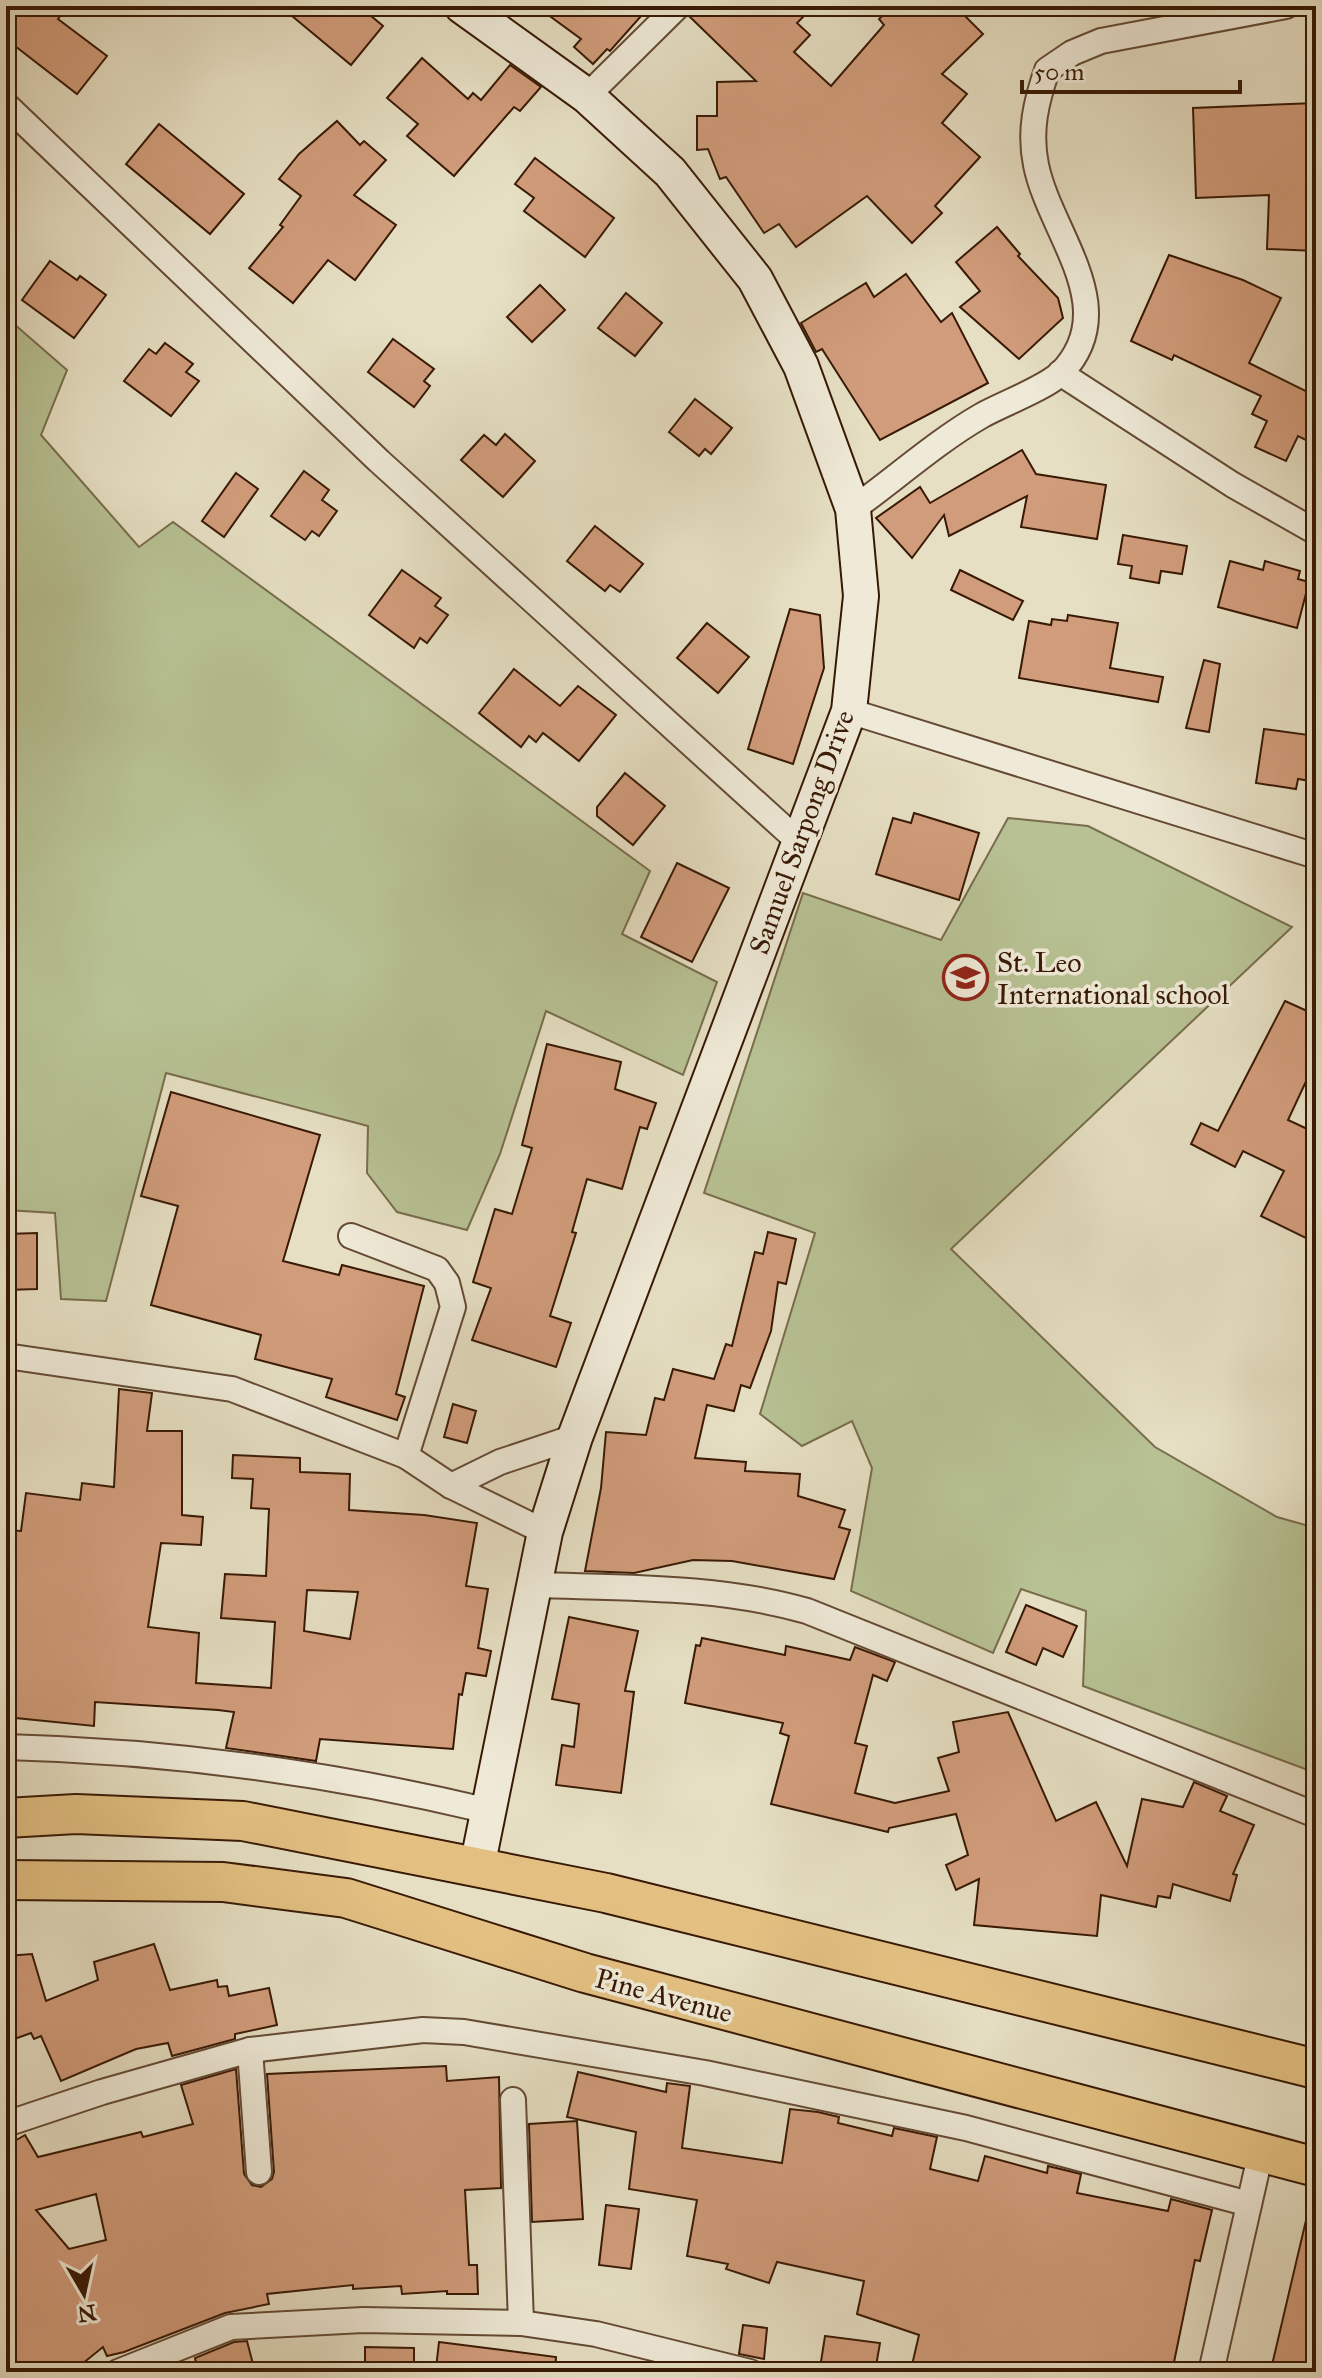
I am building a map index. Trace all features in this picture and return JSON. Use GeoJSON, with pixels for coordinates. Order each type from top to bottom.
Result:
{"type":"FeatureCollection","features":[{"type":"Feature","properties":{"kind":"main road"},"geometry":{"type":"LineString","coordinates":[[6,1818],[76,1814],[243,1821],[606,1893],[1316,2069]]}},
{"type":"Feature","properties":{"kind":"main road","name":"Pine Avenue"},"geometry":{"type":"LineString","coordinates":[[6,1880],[223,1882],[346,1898],[585,1973],[921,2065],[1316,2167]]}},
{"type":"Feature","properties":{"kind":"street","name":"Samuel Sarpong Drive"},"geometry":{"type":"LineString","coordinates":[[462,6],[587,96],[670,172],[755,279],[801,366],[853,509],[861,596],[849,711],[797,840],[575,1437],[545,1532],[537,1585],[477,1867]]}},
{"type":"Feature","properties":{"kind":"street"},"geometry":{"type":"LineString","coordinates":[[587,96],[678,6]]}},
{"type":"Feature","properties":{"kind":"street"},"geometry":{"type":"LineString","coordinates":[[853,509],[978,418],[1060,373],[1083,337],[1089,316],[1087,295],[1045,200],[1036,163],[1032,124],[1047,70],[1072,53],[1101,41],[1286,6]]}},
{"type":"Feature","properties":{"kind":"street"},"geometry":{"type":"LineString","coordinates":[[6,105],[379,461],[797,840]]}},
{"type":"Feature","properties":{"kind":"street"},"geometry":{"type":"LineString","coordinates":[[1060,373],[1233,485],[1316,532]]}},
{"type":"Feature","properties":{"kind":"street"},"geometry":{"type":"LineString","coordinates":[[849,711],[1316,856]]}},
{"type":"Feature","properties":{"kind":"street"},"geometry":{"type":"LineString","coordinates":[[351,1236],[437,1269],[447,1283],[453,1307],[406,1456]]}},
{"type":"Feature","properties":{"kind":"street"},"geometry":{"type":"LineString","coordinates":[[6,1356],[232,1389],[406,1456],[451,1486],[545,1532]]}},
{"type":"Feature","properties":{"kind":"street"},"geometry":{"type":"LineString","coordinates":[[451,1486],[500,1462],[575,1437]]}},
{"type":"Feature","properties":{"kind":"street"},"geometry":{"type":"LineString","coordinates":[[537,1585],[719,1594],[765,1599],[807,1611],[1316,1815]]}},
{"type":"Feature","properties":{"kind":"street"},"geometry":{"type":"LineString","coordinates":[[6,1747],[111,1749],[265,1768],[421,1795],[489,1811]]}},
{"type":"Feature","properties":{"kind":"street"},"geometry":{"type":"LineString","coordinates":[[6,2124],[102,2092],[250,2050],[423,2030],[504,2037],[705,2073],[966,2128],[1249,2204]]}},
{"type":"Feature","properties":{"kind":"street"},"geometry":{"type":"LineString","coordinates":[[250,2050],[259,2172]]}},
{"type":"Feature","properties":{"kind":"street"},"geometry":{"type":"LineString","coordinates":[[513,2100],[521,2323]]}},
{"type":"Feature","properties":{"kind":"street"},"geometry":{"type":"LineString","coordinates":[[1211,2372],[1261,2152]]}},
{"type":"Feature","properties":{"kind":"street"},"geometry":{"type":"LineString","coordinates":[[118,2372],[231,2327],[363,2320],[521,2323],[596,2334],[750,2372]]}},
{"type":"Feature","properties":{"kind":"green space"},"geometry":{"type":"Polygon","coordinates":[[[6,317],[67,370],[41,435],[139,547],[173,522],[650,871],[622,934],[717,982],[683,1075],[546,1011],[500,1154],[467,1230],[397,1212],[367,1173],[368,1126],[166,1073],[106,1301],[61,1299],[55,1213],[6,1210],[6,317]]]}},
{"type":"Feature","properties":{"kind":"green space"},"geometry":{"type":"Polygon","coordinates":[[[1008,818],[1088,826],[1292,927],[951,1249],[1155,1447],[1277,1517],[1316,1528],[1316,1773],[1083,1686],[1086,1611],[1021,1589],[993,1653],[851,1591],[872,1468],[852,1421],[802,1446],[760,1414],[815,1233],[704,1193],[803,893],[941,940],[1008,818]]]}},
{"type":"Feature","properties":{"kind":"building"},"geometry":{"type":"Polygon","coordinates":[[[6,6],[68,6],[58,19],[107,56],[77,94],[6,39],[6,6]]]}},
{"type":"Feature","properties":{"kind":"building"},"geometry":{"type":"Polygon","coordinates":[[[280,6],[359,6],[383,26],[351,65],[280,6]]]}},
{"type":"Feature","properties":{"kind":"building"},"geometry":{"type":"Polygon","coordinates":[[[536,6],[650,6],[610,51],[607,49],[593,64],[574,47],[581,39],[536,6]]]}},
{"type":"Feature","properties":{"kind":"building"},"geometry":{"type":"Polygon","coordinates":[[[693,6],[814,6],[797,23],[810,35],[794,52],[831,86],[884,25],[879,19],[893,6],[955,6],[983,34],[942,74],[967,94],[942,123],[980,157],[935,206],[942,213],[912,243],[867,196],[796,247],[779,224],[764,233],[726,177],[720,179],[708,149],[697,150],[697,116],[717,116],[717,82],[756,81],[689,16],[693,6]]]}},
{"type":"Feature","properties":{"kind":"building"},"geometry":{"type":"Polygon","coordinates":[[[422,58],[468,99],[473,93],[481,100],[510,65],[541,87],[520,111],[514,107],[454,176],[407,136],[418,124],[387,98],[422,58]]]}},
{"type":"Feature","properties":{"kind":"building"},"geometry":{"type":"Polygon","coordinates":[[[1316,103],[1316,251],[1267,249],[1269,195],[1196,198],[1193,108],[1316,103]]]}},
{"type":"Feature","properties":{"kind":"building"},"geometry":{"type":"Polygon","coordinates":[[[337,121],[360,145],[364,141],[386,160],[354,195],[396,225],[355,280],[328,260],[293,303],[249,268],[283,227],[280,225],[301,196],[279,179],[299,154],[337,121]]]}},
{"type":"Feature","properties":{"kind":"building"},"geometry":{"type":"Polygon","coordinates":[[[159,124],[244,194],[210,234],[126,164],[159,124]]]}},
{"type":"Feature","properties":{"kind":"building"},"geometry":{"type":"Polygon","coordinates":[[[535,158],[614,218],[585,257],[524,211],[534,198],[515,184],[535,158]]]}},
{"type":"Feature","properties":{"kind":"building"},"geometry":{"type":"Polygon","coordinates":[[[997,227],[1020,254],[1018,256],[1058,298],[1063,318],[1019,359],[960,307],[980,291],[956,262],[997,227]]]}},
{"type":"Feature","properties":{"kind":"building"},"geometry":{"type":"Polygon","coordinates":[[[1169,255],[1243,280],[1281,298],[1249,363],[1316,396],[1316,445],[1298,436],[1286,461],[1255,447],[1267,421],[1252,414],[1261,396],[1174,355],[1172,360],[1131,341],[1169,255]]]}},
{"type":"Feature","properties":{"kind":"building"},"geometry":{"type":"Polygon","coordinates":[[[50,261],[77,280],[80,276],[106,295],[74,338],[22,300],[50,261]]]}},
{"type":"Feature","properties":{"kind":"building"},"geometry":{"type":"Polygon","coordinates":[[[906,274],[941,322],[952,313],[988,383],[880,440],[822,349],[816,352],[801,323],[866,283],[874,297],[906,274]]]}},
{"type":"Feature","properties":{"kind":"building"},"geometry":{"type":"Polygon","coordinates":[[[540,285],[565,310],[532,342],[507,317],[540,285]]]}},
{"type":"Feature","properties":{"kind":"building"},"geometry":{"type":"Polygon","coordinates":[[[626,293],[662,323],[635,356],[598,328],[626,293]]]}},
{"type":"Feature","properties":{"kind":"building"},"geometry":{"type":"Polygon","coordinates":[[[393,339],[434,369],[424,381],[430,386],[414,407],[368,372],[393,339]]]}},
{"type":"Feature","properties":{"kind":"building"},"geometry":{"type":"Polygon","coordinates":[[[165,343],[193,364],[186,372],[199,381],[171,416],[124,381],[149,349],[156,354],[165,343]]]}},
{"type":"Feature","properties":{"kind":"building"},"geometry":{"type":"Polygon","coordinates":[[[695,399],[732,428],[711,454],[705,449],[699,456],[669,432],[695,399]]]}},
{"type":"Feature","properties":{"kind":"building"},"geometry":{"type":"Polygon","coordinates":[[[505,434],[535,461],[503,497],[461,460],[484,435],[496,445],[505,434]]]}},
{"type":"Feature","properties":{"kind":"building"},"geometry":{"type":"Polygon","coordinates":[[[1022,450],[1036,474],[1106,485],[1097,539],[1021,527],[1027,496],[949,536],[944,515],[912,558],[876,518],[920,487],[930,503],[1022,450]]]}},
{"type":"Feature","properties":{"kind":"building"},"geometry":{"type":"Polygon","coordinates":[[[304,471],[329,490],[322,500],[337,511],[319,536],[312,531],[305,540],[271,516],[304,471]]]}},
{"type":"Feature","properties":{"kind":"building"},"geometry":{"type":"Polygon","coordinates":[[[236,473],[258,489],[224,537],[202,521],[236,473]]]}},
{"type":"Feature","properties":{"kind":"building"},"geometry":{"type":"Polygon","coordinates":[[[595,526],[643,564],[620,592],[610,585],[605,591],[567,561],[595,526]]]}},
{"type":"Feature","properties":{"kind":"building"},"geometry":{"type":"Polygon","coordinates":[[[1123,535],[1187,546],[1182,574],[1161,571],[1159,583],[1130,578],[1132,566],[1118,564],[1123,535]]]}},
{"type":"Feature","properties":{"kind":"building"},"geometry":{"type":"Polygon","coordinates":[[[1230,561],[1263,570],[1265,561],[1300,571],[1298,579],[1309,582],[1297,628],[1218,607],[1230,561]]]}},
{"type":"Feature","properties":{"kind":"building"},"geometry":{"type":"Polygon","coordinates":[[[402,570],[441,598],[435,606],[448,615],[427,643],[420,638],[414,648],[369,615],[402,570]]]}},
{"type":"Feature","properties":{"kind":"building"},"geometry":{"type":"Polygon","coordinates":[[[960,570],[1023,601],[1013,620],[951,590],[960,570]]]}},
{"type":"Feature","properties":{"kind":"building"},"geometry":{"type":"Polygon","coordinates":[[[790,609],[820,615],[824,668],[793,764],[748,749],[790,609]]]}},
{"type":"Feature","properties":{"kind":"building"},"geometry":{"type":"Polygon","coordinates":[[[1068,615],[1118,623],[1110,668],[1163,677],[1158,702],[1019,678],[1029,621],[1051,625],[1052,619],[1067,621],[1068,615]]]}},
{"type":"Feature","properties":{"kind":"building"},"geometry":{"type":"Polygon","coordinates":[[[707,623],[749,657],[718,693],[677,658],[707,623]]]}},
{"type":"Feature","properties":{"kind":"building"},"geometry":{"type":"Polygon","coordinates":[[[1204,660],[1220,664],[1209,732],[1186,728],[1204,660]]]}},
{"type":"Feature","properties":{"kind":"building"},"geometry":{"type":"Polygon","coordinates":[[[514,669],[560,706],[578,686],[616,715],[579,761],[543,733],[536,742],[529,736],[521,747],[479,713],[514,669]]]}},
{"type":"Feature","properties":{"kind":"building"},"geometry":{"type":"Polygon","coordinates":[[[1264,729],[1316,736],[1316,782],[1298,779],[1296,789],[1256,783],[1264,729]]]}},
{"type":"Feature","properties":{"kind":"building"},"geometry":{"type":"Polygon","coordinates":[[[625,773],[665,806],[633,845],[597,816],[597,807],[625,773]]]}},
{"type":"Feature","properties":{"kind":"building"},"geometry":{"type":"Polygon","coordinates":[[[914,813],[979,833],[959,900],[876,874],[893,818],[911,823],[914,813]]]}},
{"type":"Feature","properties":{"kind":"building"},"geometry":{"type":"Polygon","coordinates":[[[677,863],[729,888],[692,962],[641,937],[677,863]]]}},
{"type":"Feature","properties":{"kind":"building"},"geometry":{"type":"Polygon","coordinates":[[[1285,1001],[1316,1015],[1316,1060],[1288,1120],[1316,1133],[1316,1243],[1261,1216],[1284,1171],[1243,1151],[1235,1167],[1191,1144],[1201,1123],[1218,1131],[1285,1001]]]}},
{"type":"Feature","properties":{"kind":"building"},"geometry":{"type":"Polygon","coordinates":[[[547,1044],[621,1062],[615,1089],[656,1103],[647,1129],[640,1127],[622,1189],[587,1179],[572,1232],[576,1233],[550,1316],[571,1323],[556,1367],[472,1340],[491,1288],[473,1282],[495,1209],[512,1214],[532,1148],[522,1145],[547,1044]]]}},
{"type":"Feature","properties":{"kind":"building"},"geometry":{"type":"Polygon","coordinates":[[[171,1092],[320,1135],[283,1261],[339,1275],[342,1265],[424,1286],[396,1394],[405,1397],[397,1420],[326,1397],[332,1379],[255,1359],[261,1335],[151,1305],[178,1206],[141,1196],[171,1092]]]}},
{"type":"Feature","properties":{"kind":"building"},"geometry":{"type":"Polygon","coordinates":[[[768,1232],[796,1239],[786,1284],[778,1282],[771,1331],[750,1388],[741,1385],[734,1411],[707,1405],[695,1458],[746,1462],[745,1471],[800,1474],[798,1496],[845,1510],[839,1527],[850,1530],[834,1579],[732,1561],[693,1560],[634,1573],[585,1571],[601,1488],[606,1432],[646,1435],[655,1398],[664,1400],[673,1369],[714,1379],[726,1344],[732,1346],[755,1252],[763,1254],[768,1232]]]}},
{"type":"Feature","properties":{"kind":"building"},"geometry":{"type":"Polygon","coordinates":[[[37,1233],[37,1289],[6,1290],[6,1234],[37,1233]]]}},
{"type":"Feature","properties":{"kind":"building"},"geometry":{"type":"Polygon","coordinates":[[[119,1389],[152,1393],[147,1431],[182,1431],[182,1515],[203,1517],[201,1545],[161,1543],[148,1627],[199,1633],[196,1683],[271,1688],[275,1622],[221,1618],[225,1574],[266,1576],[269,1509],[251,1508],[253,1479],[232,1478],[233,1455],[300,1458],[300,1472],[350,1474],[349,1510],[424,1515],[477,1523],[466,1586],[488,1589],[478,1648],[491,1651],[486,1676],[466,1673],[462,1695],[459,1694],[453,1749],[320,1739],[316,1761],[226,1748],[234,1712],[218,1710],[95,1702],[94,1726],[6,1717],[6,1530],[21,1531],[26,1493],[80,1500],[82,1483],[114,1487],[119,1389]],[[307,1590],[304,1631],[350,1639],[358,1592],[307,1590]]]}},
{"type":"Feature","properties":{"kind":"building"},"geometry":{"type":"Polygon","coordinates":[[[453,1404],[476,1411],[467,1443],[444,1437],[453,1404]]]}},
{"type":"Feature","properties":{"kind":"building"},"geometry":{"type":"Polygon","coordinates":[[[1026,1605],[1077,1626],[1063,1657],[1043,1648],[1036,1665],[1006,1652],[1026,1605]]]}},
{"type":"Feature","properties":{"kind":"building"},"geometry":{"type":"Polygon","coordinates":[[[569,1617],[638,1631],[625,1691],[634,1692],[621,1793],[556,1785],[562,1745],[574,1747],[579,1704],[552,1699],[569,1617]]]}},
{"type":"Feature","properties":{"kind":"building"},"geometry":{"type":"Polygon","coordinates":[[[702,1638],[785,1655],[786,1646],[850,1660],[855,1647],[895,1662],[887,1681],[873,1675],[855,1743],[867,1746],[855,1793],[895,1803],[949,1791],[938,1758],[959,1752],[953,1722],[1008,1712],[1056,1821],[1096,1802],[1127,1866],[1142,1799],[1183,1807],[1194,1782],[1227,1796],[1220,1811],[1254,1825],[1233,1874],[1237,1875],[1230,1901],[1173,1884],[1170,1898],[1158,1896],[1156,1907],[1101,1895],[1097,1936],[974,1925],[979,1879],[956,1890],[946,1865],[968,1855],[956,1814],[889,1828],[888,1832],[771,1804],[789,1736],[780,1733],[783,1723],[685,1703],[696,1645],[700,1646],[702,1638]]]}},
{"type":"Feature","properties":{"kind":"building"},"geometry":{"type":"Polygon","coordinates":[[[154,1944],[170,1990],[217,1980],[218,1987],[227,1986],[229,1996],[269,1988],[277,2025],[235,2034],[235,2039],[172,2056],[168,2043],[136,2049],[61,2081],[41,2036],[34,2039],[31,2033],[6,2042],[6,1956],[32,1954],[46,2001],[98,1980],[94,1962],[154,1944]]]}},
{"type":"Feature","properties":{"kind":"building"},"geometry":{"type":"Polygon","coordinates":[[[446,2066],[447,2081],[499,2077],[501,2188],[465,2190],[469,2265],[477,2265],[478,2294],[447,2294],[447,2291],[402,2294],[401,2286],[353,2289],[353,2285],[267,2294],[269,2304],[225,2313],[124,2352],[107,2356],[103,2347],[72,2372],[6,2372],[6,2146],[25,2135],[38,2157],[141,2132],[143,2137],[193,2124],[181,2085],[236,2069],[244,2174],[252,2185],[261,2187],[272,2179],[274,2172],[267,2074],[446,2066]],[[96,2194],[36,2210],[69,2249],[106,2240],[96,2194]]]}},
{"type":"Feature","properties":{"kind":"building"},"geometry":{"type":"Polygon","coordinates":[[[578,2072],[666,2092],[667,2083],[690,2086],[682,2148],[782,2163],[790,2109],[818,2112],[839,2117],[838,2123],[892,2136],[894,2128],[937,2137],[930,2169],[978,2181],[985,2156],[1047,2173],[1048,2166],[1081,2174],[1077,2193],[1168,2211],[1171,2199],[1212,2210],[1200,2261],[1195,2260],[1172,2372],[951,2372],[912,2365],[919,2335],[857,2314],[864,2281],[777,2262],[769,2283],[726,2269],[728,2264],[687,2256],[697,2200],[629,2189],[636,2132],[567,2117],[578,2072]]]}},
{"type":"Feature","properties":{"kind":"building"},"geometry":{"type":"Polygon","coordinates":[[[577,2121],[583,2219],[532,2222],[529,2124],[577,2121]]]}},
{"type":"Feature","properties":{"kind":"building"},"geometry":{"type":"Polygon","coordinates":[[[606,2205],[639,2209],[631,2269],[599,2265],[606,2205]]]}},
{"type":"Feature","properties":{"kind":"building"},"geometry":{"type":"Polygon","coordinates":[[[1307,2216],[1316,2217],[1316,2372],[1272,2365],[1307,2216]]]}},
{"type":"Feature","properties":{"kind":"building"},"geometry":{"type":"Polygon","coordinates":[[[743,2325],[767,2328],[764,2359],[739,2354],[743,2325]]]}},
{"type":"Feature","properties":{"kind":"building"},"geometry":{"type":"Polygon","coordinates":[[[825,2336],[880,2343],[875,2372],[820,2368],[825,2336]]]}},
{"type":"Feature","properties":{"kind":"building"},"geometry":{"type":"Polygon","coordinates":[[[247,2341],[255,2372],[198,2372],[195,2358],[234,2342],[247,2341]]]}},
{"type":"Feature","properties":{"kind":"building"},"geometry":{"type":"Polygon","coordinates":[[[439,2342],[556,2357],[555,2372],[436,2368],[439,2342]]]}},
{"type":"Feature","properties":{"kind":"building"},"geometry":{"type":"Polygon","coordinates":[[[365,2347],[414,2348],[414,2372],[365,2372],[365,2347]]]}},
{"type":"Feature","properties":{"kind":"place","name":"St. Leo International school"},"geometry":{"type":"Point","coordinates":[966,978]}}]}
